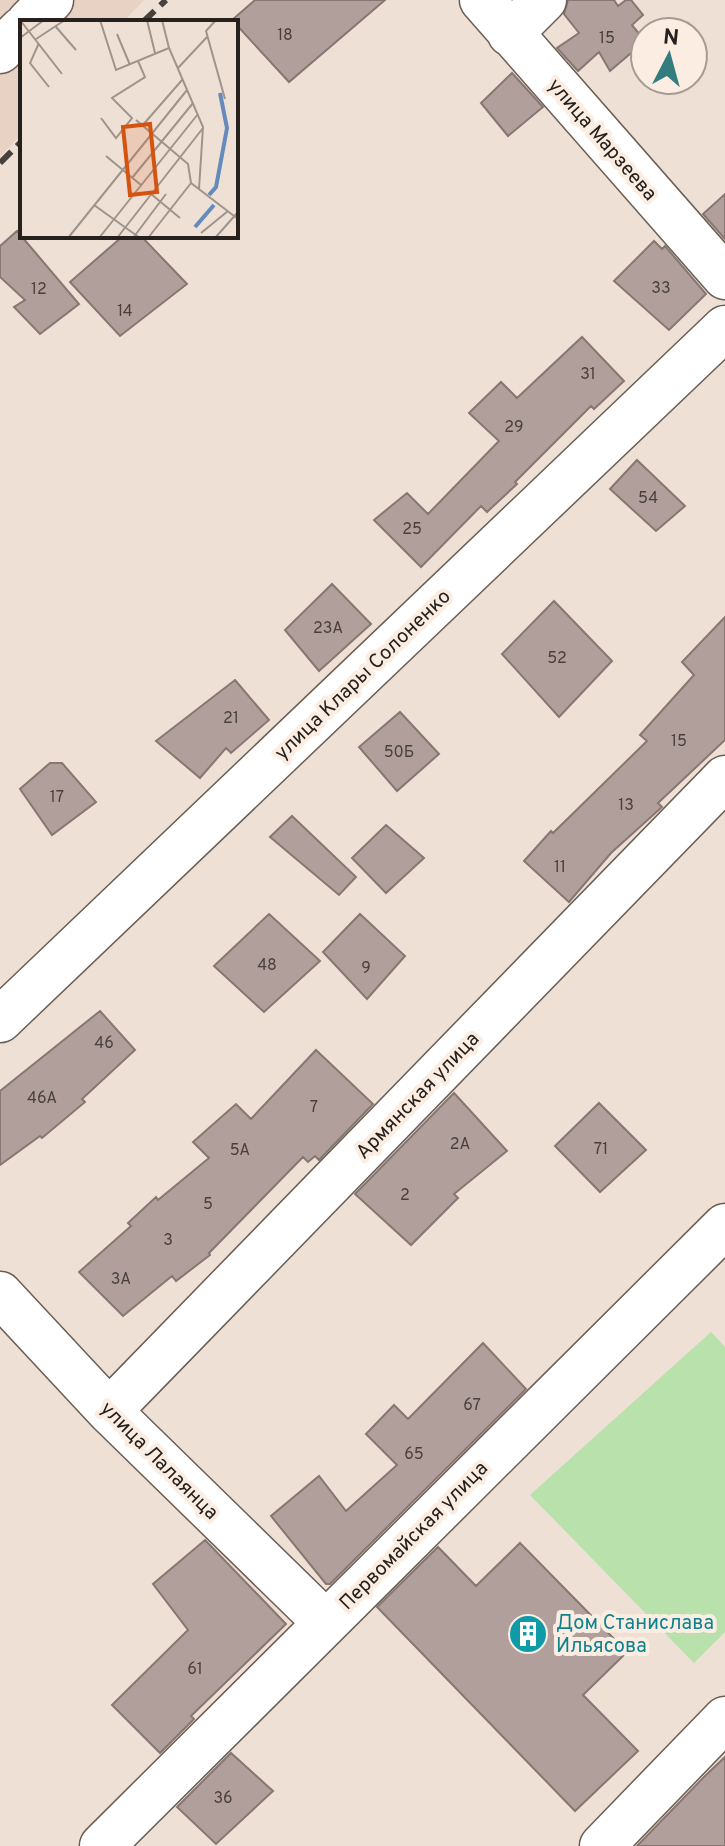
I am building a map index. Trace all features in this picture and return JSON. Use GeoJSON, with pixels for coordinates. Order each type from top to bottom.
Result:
{"type":"FeatureCollection","features":[{"type":"Feature","properties":{"kind":"street"},"geometry":{"type":"LineString","coordinates":[[31,20],[51,0]]}},
{"type":"Feature","properties":{"kind":"street","name":"улица Марзеева"},"geometry":{"type":"LineString","coordinates":[[482,0],[725,277]]}},
{"type":"Feature","properties":{"kind":"street"},"geometry":{"type":"LineString","coordinates":[[510,34],[544,0]]}},
{"type":"Feature","properties":{"kind":"street"},"geometry":{"type":"LineString","coordinates":[[0,51],[20,31]]}},
{"type":"Feature","properties":{"kind":"street","name":"улица Клары Солоненко"},"geometry":{"type":"LineString","coordinates":[[0,1020],[725,328]]}},
{"type":"Feature","properties":{"kind":"street","name":"Армянская улица"},"geometry":{"type":"LineString","coordinates":[[109,1411],[725,778]]}},
{"type":"Feature","properties":{"kind":"street","name":"Первомайская улица"},"geometry":{"type":"LineString","coordinates":[[102,1846],[725,1226]]}},
{"type":"Feature","properties":{"kind":"street","name":"улица Лалаянца"},"geometry":{"type":"LineString","coordinates":[[0,1294],[109,1411],[325,1622]]}},
{"type":"Feature","properties":{"kind":"street"},"geometry":{"type":"LineString","coordinates":[[602,1846],[725,1719]]}},
{"type":"Feature","properties":{"kind":"shaded area"},"geometry":{"type":"Polygon","coordinates":[[[0,0],[144,0],[125,20],[20,20],[20,135],[0,157],[0,0]]]}},
{"type":"Feature","properties":{"kind":"green space"},"geometry":{"type":"Polygon","coordinates":[[[711,1332],[725,1347],[725,1632],[694,1663],[530,1495],[711,1332]]]}},
{"type":"Feature","properties":{"kind":"building"},"geometry":{"type":"Polygon","coordinates":[[[255,0],[385,0],[289,82],[238,27],[238,20],[232,20],[255,0]]]}},
{"type":"Feature","properties":{"kind":"building"},"geometry":{"type":"Polygon","coordinates":[[[568,0],[614,0],[618,6],[631,0],[643,15],[629,16],[629,55],[610,71],[599,52],[578,71],[557,48],[579,33],[564,14],[568,0]]]}},
{"type":"Feature","properties":{"kind":"building"},"geometry":{"type":"Polygon","coordinates":[[[512,73],[543,107],[508,136],[481,103],[512,73]]]}},
{"type":"Feature","properties":{"kind":"building"},"geometry":{"type":"Polygon","coordinates":[[[725,194],[725,239],[703,214],[725,194]]]}},
{"type":"Feature","properties":{"kind":"building"},"geometry":{"type":"Polygon","coordinates":[[[17,231],[79,304],[40,334],[14,307],[25,300],[0,277],[0,246],[17,231]]]}},
{"type":"Feature","properties":{"kind":"building"},"geometry":{"type":"Polygon","coordinates":[[[121,238],[143,238],[187,284],[120,336],[70,282],[121,238]]]}},
{"type":"Feature","properties":{"kind":"building"},"geometry":{"type":"Polygon","coordinates":[[[654,241],[662,249],[665,246],[706,294],[669,330],[614,281],[654,241]]]}},
{"type":"Feature","properties":{"kind":"building"},"geometry":{"type":"Polygon","coordinates":[[[582,337],[624,381],[594,409],[591,406],[487,512],[481,506],[421,567],[374,520],[407,493],[428,514],[499,441],[469,413],[501,382],[517,398],[582,337]]]}},
{"type":"Feature","properties":{"kind":"building"},"geometry":{"type":"Polygon","coordinates":[[[637,460],[685,506],[656,531],[610,489],[637,460]]]}},
{"type":"Feature","properties":{"kind":"building"},"geometry":{"type":"Polygon","coordinates":[[[332,584],[371,624],[319,671],[285,630],[332,584]]]}},
{"type":"Feature","properties":{"kind":"building"},"geometry":{"type":"Polygon","coordinates":[[[554,601],[612,661],[559,717],[502,654],[554,601]]]}},
{"type":"Feature","properties":{"kind":"building"},"geometry":{"type":"Polygon","coordinates":[[[725,617],[725,740],[658,803],[662,807],[611,853],[569,902],[524,861],[551,831],[553,833],[647,741],[640,735],[694,675],[682,662],[725,617]]]}},
{"type":"Feature","properties":{"kind":"building"},"geometry":{"type":"Polygon","coordinates":[[[235,680],[269,720],[231,753],[226,748],[200,778],[156,741],[235,680]]]}},
{"type":"Feature","properties":{"kind":"building"},"geometry":{"type":"Polygon","coordinates":[[[400,712],[439,754],[397,791],[359,747],[400,712]]]}},
{"type":"Feature","properties":{"kind":"building"},"geometry":{"type":"Polygon","coordinates":[[[50,763],[62,763],[96,802],[52,835],[20,789],[50,763]]]}},
{"type":"Feature","properties":{"kind":"building"},"geometry":{"type":"Polygon","coordinates":[[[292,816],[356,877],[339,895],[270,837],[292,816]]]}},
{"type":"Feature","properties":{"kind":"building"},"geometry":{"type":"Polygon","coordinates":[[[386,825],[424,858],[386,893],[352,858],[386,825]]]}},
{"type":"Feature","properties":{"kind":"building"},"geometry":{"type":"Polygon","coordinates":[[[269,914],[320,961],[264,1012],[214,966],[269,914]]]}},
{"type":"Feature","properties":{"kind":"building"},"geometry":{"type":"Polygon","coordinates":[[[360,914],[405,956],[367,999],[323,952],[360,914]]]}},
{"type":"Feature","properties":{"kind":"building"},"geometry":{"type":"Polygon","coordinates":[[[100,1011],[135,1050],[82,1099],[85,1102],[42,1138],[40,1136],[0,1165],[0,1091],[100,1011]]]}},
{"type":"Feature","properties":{"kind":"building"},"geometry":{"type":"Polygon","coordinates":[[[316,1050],[373,1104],[319,1160],[315,1156],[308,1162],[303,1157],[210,1255],[176,1281],[172,1276],[123,1316],[79,1272],[131,1226],[128,1223],[156,1197],[158,1200],[209,1158],[193,1142],[236,1104],[251,1119],[316,1050]]]}},
{"type":"Feature","properties":{"kind":"building"},"geometry":{"type":"Polygon","coordinates":[[[454,1093],[507,1151],[454,1194],[458,1198],[411,1245],[355,1194],[454,1093]]]}},
{"type":"Feature","properties":{"kind":"building"},"geometry":{"type":"Polygon","coordinates":[[[599,1103],[646,1150],[600,1192],[555,1146],[599,1103]]]}},
{"type":"Feature","properties":{"kind":"building"},"geometry":{"type":"Polygon","coordinates":[[[483,1343],[526,1389],[330,1584],[326,1584],[271,1516],[319,1476],[346,1511],[397,1465],[366,1434],[394,1405],[408,1419],[483,1343]]]}},
{"type":"Feature","properties":{"kind":"building"},"geometry":{"type":"Polygon","coordinates":[[[205,1540],[286,1624],[191,1716],[194,1719],[160,1753],[112,1705],[188,1630],[153,1584],[205,1540]]]}},
{"type":"Feature","properties":{"kind":"building"},"geometry":{"type":"Polygon","coordinates":[[[520,1543],[627,1652],[583,1695],[638,1751],[575,1811],[377,1607],[438,1547],[476,1586],[520,1543]]]}},
{"type":"Feature","properties":{"kind":"building"},"geometry":{"type":"Polygon","coordinates":[[[231,1753],[273,1791],[216,1844],[177,1807],[231,1753]]]}},
{"type":"Feature","properties":{"kind":"building"},"geometry":{"type":"Polygon","coordinates":[[[725,1757],[725,1846],[637,1846],[705,1776],[725,1757]]]}},
{"type":"Feature","properties":{"kind":"railway"},"geometry":{"type":"LineString","coordinates":[[145,20],[166,0]]}},
{"type":"Feature","properties":{"kind":"railway"},"geometry":{"type":"LineString","coordinates":[[0,163],[20,143]]}},
{"type":"Feature","properties":{"kind":"place","name":"Дом Станислава Ильясова"},"geometry":{"type":"Point","coordinates":[528,1634]}}]}
